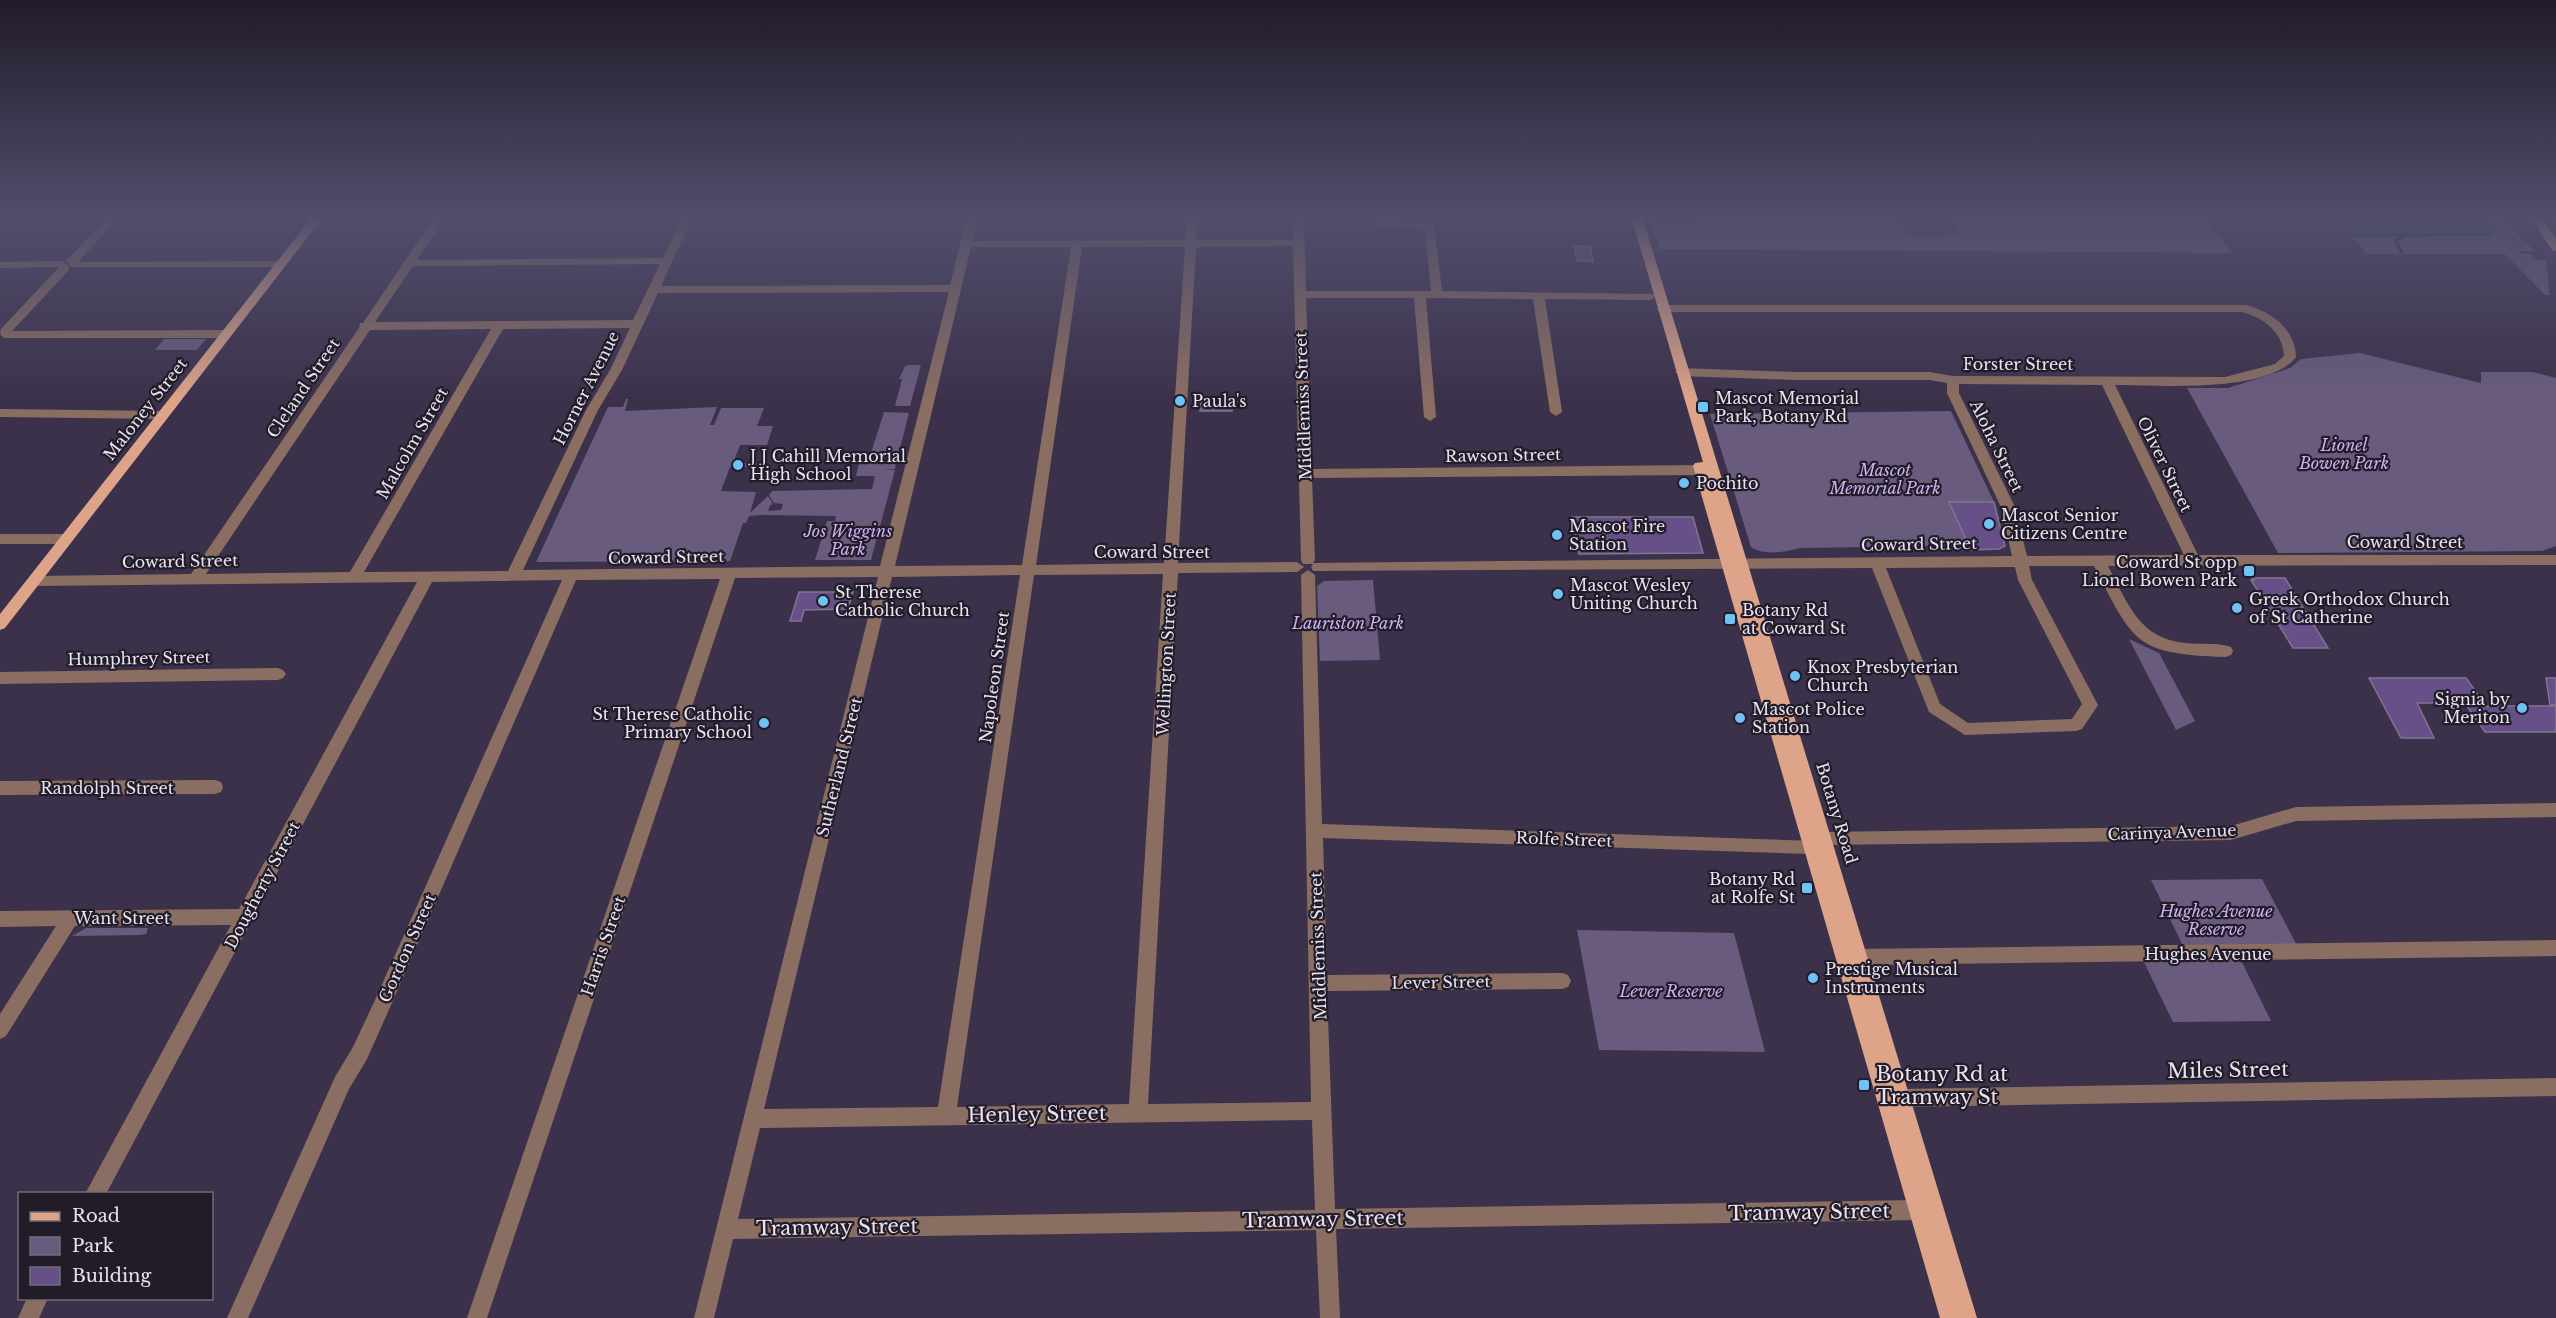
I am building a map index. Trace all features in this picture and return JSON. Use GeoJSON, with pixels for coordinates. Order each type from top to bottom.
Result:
{"type":"FeatureCollection","features":[{"type":"Feature","properties":{"kind":"main road","name":"Maloney Street"},"geometry":{"type":"LineString","coordinates":[[0,624],[271,278]]}},
{"type":"Feature","properties":{"kind":"main road","name":"Botany Road"},"geometry":{"type":"LineString","coordinates":[[1644,278],[1701,470],[1735,563]]}},
{"type":"Feature","properties":{"kind":"main road","name":"Botany Road"},"geometry":{"type":"LineString","coordinates":[[1653,278],[1817,843],[1950,1318]]}},
{"type":"Feature","properties":{"kind":"main road","name":"Botany Road"},"geometry":{"type":"LineString","coordinates":[[1817,843],[1859,957],[1967,1318]]}},
{"type":"Feature","properties":{"kind":"street"},"geometry":{"type":"LineString","coordinates":[[3,334],[56,278]]}},
{"type":"Feature","properties":{"kind":"street","name":"Cleland Street"},"geometry":{"type":"LineString","coordinates":[[195,579],[398,278]]}},
{"type":"Feature","properties":{"kind":"street","name":"Horner Avenue"},"geometry":{"type":"LineString","coordinates":[[513,576],[592,410],[616,370],[660,278]]}},
{"type":"Feature","properties":{"kind":"street","name":"Sutherland Street"},"geometry":{"type":"LineString","coordinates":[[704,1318],[728,1229],[958,278]]}},
{"type":"Feature","properties":{"kind":"street","name":"Napoleon Street"},"geometry":{"type":"LineString","coordinates":[[946,1115],[1072,278]]}},
{"type":"Feature","properties":{"kind":"street","name":"Wellington Street"},"geometry":{"type":"LineString","coordinates":[[1138,1113],[1189,278]]}},
{"type":"Feature","properties":{"kind":"street","name":"Middlemiss Street"},"geometry":{"type":"LineString","coordinates":[[1300,278],[1325,1219],[1330,1318]]}},
{"type":"Feature","properties":{"kind":"street"},"geometry":{"type":"LineString","coordinates":[[1435,278],[1437,297]]}},
{"type":"Feature","properties":{"kind":"street"},"geometry":{"type":"LineString","coordinates":[[654,290],[955,288]]}},
{"type":"Feature","properties":{"kind":"street"},"geometry":{"type":"LineString","coordinates":[[1300,294],[1420,297],[1650,297]]}},
{"type":"Feature","properties":{"kind":"street"},"geometry":{"type":"LineString","coordinates":[[1420,297],[1430,417]]}},
{"type":"Feature","properties":{"kind":"street"},"geometry":{"type":"LineString","coordinates":[[1539,297],[1556,412]]}},
{"type":"Feature","properties":{"kind":"street","name":"Forster Street"},"geometry":{"type":"LineString","coordinates":[[1662,309],[2235,308],[2257,312],[2273,322],[2290,347],[2290,357],[2279,367],[2225,381],[1953,380],[1930,376],[1796,376],[1681,372]]}},
{"type":"Feature","properties":{"kind":"street"},"geometry":{"type":"LineString","coordinates":[[364,326],[638,324]]}},
{"type":"Feature","properties":{"kind":"street","name":"Malcolm Street"},"geometry":{"type":"LineString","coordinates":[[354,577],[499,325]]}},
{"type":"Feature","properties":{"kind":"street"},"geometry":{"type":"LineString","coordinates":[[3,334],[226,334]]}},
{"type":"Feature","properties":{"kind":"street","name":"Aloha Street"},"geometry":{"type":"LineString","coordinates":[[1877,563],[1934,708],[1965,729],[2076,725],[2090,705],[2025,580],[2008,507],[1953,393],[1953,380]]}},
{"type":"Feature","properties":{"kind":"street","name":"Oliver Street"},"geometry":{"type":"LineString","coordinates":[[2107,381],[2193,560]]}},
{"type":"Feature","properties":{"kind":"street"},"geometry":{"type":"LineString","coordinates":[[0,413],[163,415]]}},
{"type":"Feature","properties":{"kind":"street","name":"Rawson Street"},"geometry":{"type":"LineString","coordinates":[[1305,474],[1701,470]]}},
{"type":"Feature","properties":{"kind":"street"},"geometry":{"type":"LineString","coordinates":[[0,539],[66,539]]}},
{"type":"Feature","properties":{"kind":"street"},"geometry":{"type":"LineString","coordinates":[[2524,560],[2556,568]]}},
{"type":"Feature","properties":{"kind":"street","name":"Coward Street"},"geometry":{"type":"LineString","coordinates":[[34,581],[1735,563],[2556,560]]}},
{"type":"Feature","properties":{"kind":"street"},"geometry":{"type":"LineString","coordinates":[[2098,561],[2132,625],[2141,636],[2166,648],[2187,651],[2226,651]]}},
{"type":"Feature","properties":{"kind":"street","name":"Harris Street"},"geometry":{"type":"LineString","coordinates":[[477,1318],[729,574]]}},
{"type":"Feature","properties":{"kind":"street","name":"Gordon Street"},"geometry":{"type":"LineString","coordinates":[[237,1318],[342,1083],[360,1053],[378,1015],[571,576]]}},
{"type":"Feature","properties":{"kind":"street","name":"Dougherty Street"},"geometry":{"type":"LineString","coordinates":[[96,1192],[427,577]]}},
{"type":"Feature","properties":{"kind":"street","name":"Humphrey Street"},"geometry":{"type":"LineString","coordinates":[[0,678],[278,674]]}},
{"type":"Feature","properties":{"kind":"street","name":"Randolph Street"},"geometry":{"type":"LineString","coordinates":[[0,789],[215,787]]}},
{"type":"Feature","properties":{"kind":"street","name":"Carinya Avenue"},"geometry":{"type":"LineString","coordinates":[[1817,843],[2231,833],[2296,814],[2556,810]]}},
{"type":"Feature","properties":{"kind":"street","name":"Rolfe Street"},"geometry":{"type":"LineString","coordinates":[[1315,831],[1817,843]]}},
{"type":"Feature","properties":{"kind":"street","name":"Want Street"},"geometry":{"type":"LineString","coordinates":[[0,919],[245,917]]}},
{"type":"Feature","properties":{"kind":"street"},"geometry":{"type":"LineString","coordinates":[[0,1030],[70,919]]}},
{"type":"Feature","properties":{"kind":"street","name":"Hughes Avenue"},"geometry":{"type":"LineString","coordinates":[[1859,957],[2556,948]]}},
{"type":"Feature","properties":{"kind":"street","name":"Lever Street"},"geometry":{"type":"LineString","coordinates":[[1320,983],[1562,981]]}},
{"type":"Feature","properties":{"kind":"street","name":"Miles Street"},"geometry":{"type":"LineString","coordinates":[[1901,1098],[2556,1087]]}},
{"type":"Feature","properties":{"kind":"street","name":"Henley Street"},"geometry":{"type":"LineString","coordinates":[[753,1119],[1322,1111]]}},
{"type":"Feature","properties":{"kind":"street","name":"Tramway Street"},"geometry":{"type":"LineString","coordinates":[[728,1229],[1918,1210]]}},
{"type":"Feature","properties":{"kind":"street"},"geometry":{"type":"LineString","coordinates":[[28,1318],[37,1300]]}},
{"type":"Feature","properties":{"kind":"green space"},"geometry":{"type":"Polygon","coordinates":[[[2528,278],[2548,278],[2550,295],[2545,295],[2528,278]]]}},
{"type":"Feature","properties":{"kind":"green space"},"geometry":{"type":"Polygon","coordinates":[[[164,339],[206,339],[197,350],[155,350],[164,339]]]}},
{"type":"Feature","properties":{"kind":"green space","name":"Lionel Bowen Park"},"geometry":{"type":"Polygon","coordinates":[[[2360,353],[2481,383],[2481,372],[2533,372],[2556,378],[2556,546],[2542,551],[2278,553],[2187,388],[2228,388],[2290,368],[2301,359],[2360,353]]]}},
{"type":"Feature","properties":{"kind":"green space"},"geometry":{"type":"Polygon","coordinates":[[[921,365],[910,406],[895,406],[902,379],[899,379],[905,366],[921,365]]]}},
{"type":"Feature","properties":{"kind":"green space","name":"Jos Wiggins Park"},"geometry":{"type":"Polygon","coordinates":[[[628,399],[625,411],[717,407],[710,425],[714,425],[721,408],[764,408],[757,426],[773,426],[767,445],[740,445],[733,463],[761,463],[759,467],[730,467],[721,491],[756,492],[750,513],[768,496],[773,504],[770,505],[768,511],[781,510],[783,504],[774,503],[769,495],[772,491],[872,489],[875,476],[856,476],[859,463],[896,462],[895,469],[883,469],[895,470],[871,560],[815,560],[827,521],[835,521],[836,516],[760,515],[749,516],[746,523],[743,523],[730,561],[536,562],[608,407],[623,407],[628,399]]]}},
{"type":"Feature","properties":{"kind":"green space","name":"Mascot Memorial Park"},"geometry":{"type":"Polygon","coordinates":[[[1951,411],[1994,502],[1949,502],[1971,550],[1959,551],[1941,546],[1800,548],[1781,552],[1762,552],[1751,547],[1710,414],[1951,411]]]}},
{"type":"Feature","properties":{"kind":"green space"},"geometry":{"type":"Polygon","coordinates":[[[884,412],[909,413],[898,456],[870,456],[884,412]]]}},
{"type":"Feature","properties":{"kind":"green space","name":"Lauriston Park"},"geometry":{"type":"Polygon","coordinates":[[[1373,580],[1380,660],[1320,661],[1317,586],[1324,581],[1373,580]]]}},
{"type":"Feature","properties":{"kind":"green space"},"geometry":{"type":"Polygon","coordinates":[[[2129,639],[2159,653],[2195,721],[2176,730],[2129,639]]]}},
{"type":"Feature","properties":{"kind":"green space","name":"Hughes Avenue Reserve"},"geometry":{"type":"Polygon","coordinates":[[[2262,879],[2301,953],[2238,954],[2271,1021],[2173,1022],[2140,954],[2187,954],[2151,880],[2262,879]]]}},
{"type":"Feature","properties":{"kind":"green space"},"geometry":{"type":"Polygon","coordinates":[[[86,928],[148,928],[146,934],[140,935],[72,936],[86,928]]]}},
{"type":"Feature","properties":{"kind":"green space","name":"Lever Reserve"},"geometry":{"type":"Polygon","coordinates":[[[1577,930],[1734,933],[1765,1052],[1599,1050],[1577,930]]]}},
{"type":"Feature","properties":{"kind":"building"},"geometry":{"type":"Polygon","coordinates":[[[1232,401],[1232,411],[1200,411],[1201,402],[1232,401]]]}},
{"type":"Feature","properties":{"kind":"building"},"geometry":{"type":"Polygon","coordinates":[[[1949,502],[1994,502],[2005,546],[1999,549],[1971,550],[1949,502]]]}},
{"type":"Feature","properties":{"kind":"building"},"geometry":{"type":"Polygon","coordinates":[[[1572,517],[1693,517],[1703,553],[1579,554],[1572,517]]]}},
{"type":"Feature","properties":{"kind":"building"},"geometry":{"type":"Polygon","coordinates":[[[2252,578],[2285,578],[2328,648],[2293,648],[2251,580],[2254,580],[2252,578]]]}},
{"type":"Feature","properties":{"kind":"building","name":"St Therese Catholic Church"},"geometry":{"type":"Polygon","coordinates":[[[799,592],[853,592],[848,609],[804,610],[801,621],[790,621],[799,592]]]}},
{"type":"Feature","properties":{"kind":"building","name":"Signia by Meriton"},"geometry":{"type":"Polygon","coordinates":[[[2369,678],[2466,678],[2486,706],[2556,706],[2556,732],[2485,732],[2465,703],[2417,703],[2434,738],[2401,738],[2369,678]]]}},
{"type":"Feature","properties":{"kind":"building"},"geometry":{"type":"Polygon","coordinates":[[[2546,678],[2556,678],[2556,705],[2550,705],[2546,678]]]}},
{"type":"Feature","properties":{"kind":"place","name":"Paula's"},"geometry":{"type":"Point","coordinates":[1180,401]}},
{"type":"Feature","properties":{"kind":"place","name":"Mascot Memorial Park, Botany Rd"},"geometry":{"type":"Point","coordinates":[1703,407]}},
{"type":"Feature","properties":{"kind":"place","name":"J J Cahill Memorial High School"},"geometry":{"type":"Point","coordinates":[738,465]}},
{"type":"Feature","properties":{"kind":"place","name":"Pochito"},"geometry":{"type":"Point","coordinates":[1684,483]}},
{"type":"Feature","properties":{"kind":"place","name":"Mascot Senior Citizens Centre"},"geometry":{"type":"Point","coordinates":[1989,524]}},
{"type":"Feature","properties":{"kind":"place","name":"Mascot Fire Station"},"geometry":{"type":"Point","coordinates":[1557,535]}},
{"type":"Feature","properties":{"kind":"place","name":"Coward St opp Lionel Bowen Park"},"geometry":{"type":"Point","coordinates":[2249,571]}},
{"type":"Feature","properties":{"kind":"place","name":"Mascot Wesley Uniting Church"},"geometry":{"type":"Point","coordinates":[1558,594]}},
{"type":"Feature","properties":{"kind":"place","name":"St Therese Catholic Church"},"geometry":{"type":"Point","coordinates":[823,601]}},
{"type":"Feature","properties":{"kind":"place","name":"Greek Orthodox Church of St Catherine"},"geometry":{"type":"Point","coordinates":[2237,608]}},
{"type":"Feature","properties":{"kind":"place","name":"Botany Rd at Coward St"},"geometry":{"type":"Point","coordinates":[1730,619]}},
{"type":"Feature","properties":{"kind":"place","name":"Knox Presbyterian Church"},"geometry":{"type":"Point","coordinates":[1795,676]}},
{"type":"Feature","properties":{"kind":"place","name":"Signia by Meriton"},"geometry":{"type":"Point","coordinates":[2522,708]}},
{"type":"Feature","properties":{"kind":"place","name":"Mascot Police Station"},"geometry":{"type":"Point","coordinates":[1740,718]}},
{"type":"Feature","properties":{"kind":"place","name":"St Therese Catholic Primary School"},"geometry":{"type":"Point","coordinates":[764,723]}},
{"type":"Feature","properties":{"kind":"place","name":"Botany Rd at Rolfe St"},"geometry":{"type":"Point","coordinates":[1807,888]}},
{"type":"Feature","properties":{"kind":"place","name":"Prestige Musical Instruments"},"geometry":{"type":"Point","coordinates":[1813,978]}},
{"type":"Feature","properties":{"kind":"place","name":"Botany Rd at Tramway St"},"geometry":{"type":"Point","coordinates":[1864,1085]}}]}
